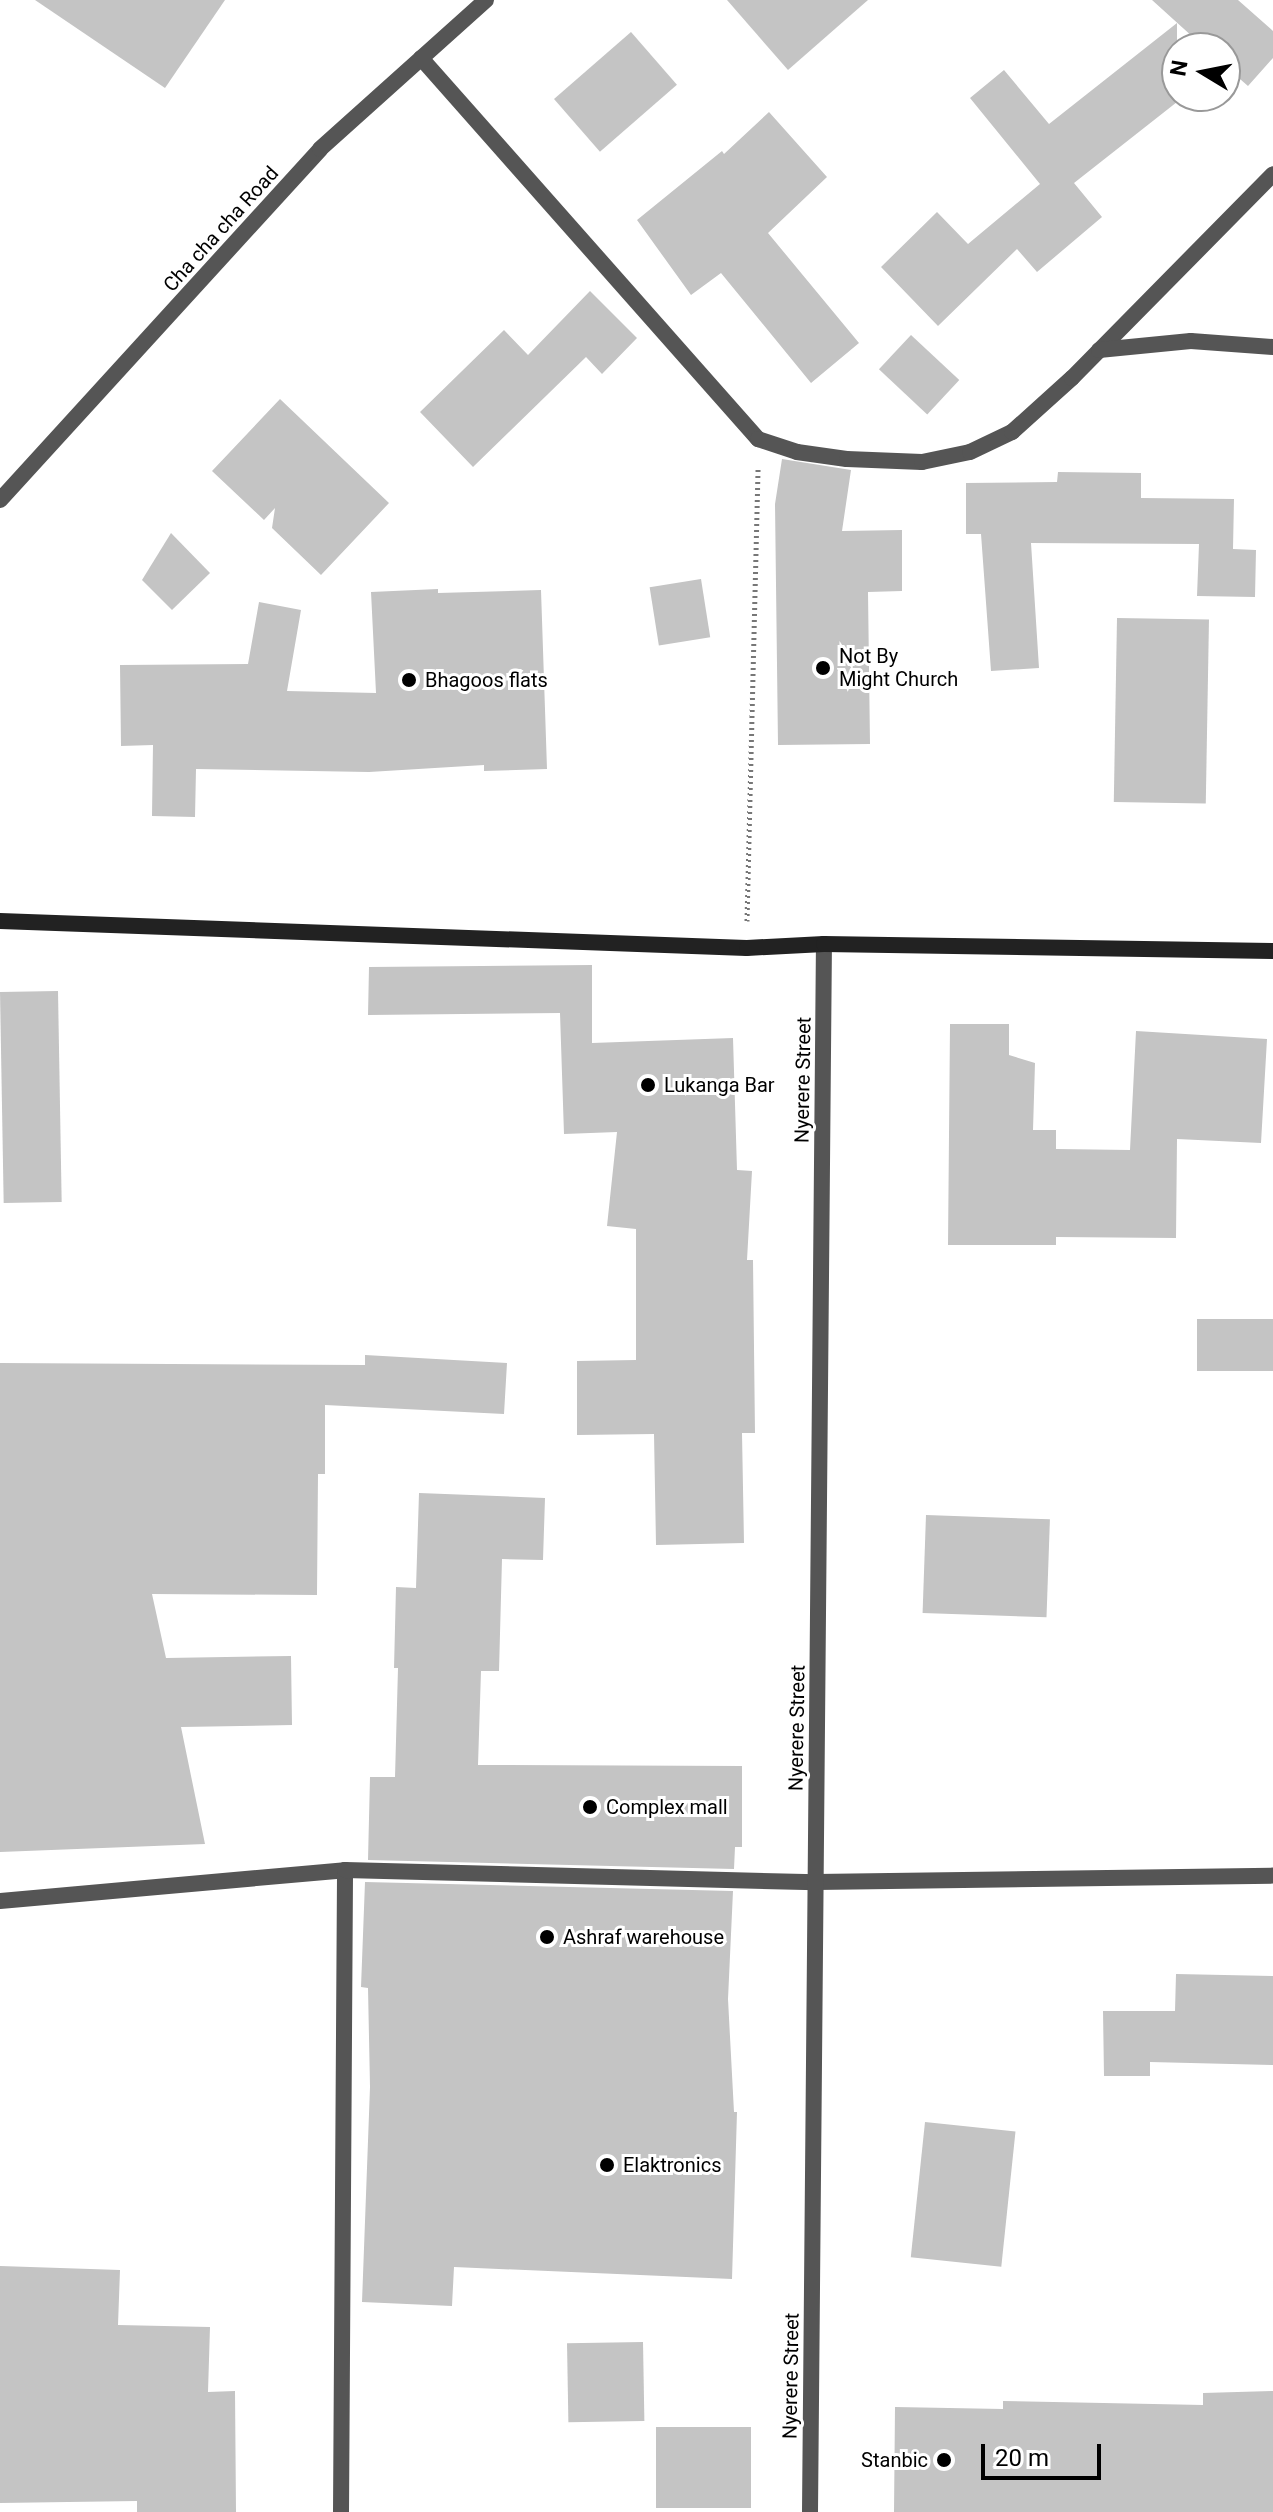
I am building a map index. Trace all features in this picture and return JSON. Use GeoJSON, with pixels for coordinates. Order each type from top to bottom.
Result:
{"type":"FeatureCollection","features":[{"type":"Feature","properties":{"kind":"main road"},"geometry":{"type":"LineString","coordinates":[[0,921],[747,948],[824,944],[1273,951]]}},
{"type":"Feature","properties":{"kind":"street","name":"Cha cha cha Road"},"geometry":{"type":"LineString","coordinates":[[0,500],[320,149],[486,0]]}},
{"type":"Feature","properties":{"kind":"street"},"geometry":{"type":"LineString","coordinates":[[421,58],[758,439],[797,452],[847,459],[922,462],[970,452],[1012,432],[1099,350],[1273,174]]}},
{"type":"Feature","properties":{"kind":"street"},"geometry":{"type":"LineString","coordinates":[[1099,350],[1191,341],[1273,347]]}},
{"type":"Feature","properties":{"kind":"street","name":"Nyerere Street"},"geometry":{"type":"LineString","coordinates":[[810,2512],[824,944]]}},
{"type":"Feature","properties":{"kind":"street"},"geometry":{"type":"LineString","coordinates":[[341,2512],[345,1870]]}},
{"type":"Feature","properties":{"kind":"street"},"geometry":{"type":"LineString","coordinates":[[0,1901],[345,1870],[816,1882],[1273,1876]]}},
{"type":"Feature","properties":{"kind":"path"},"geometry":{"type":"LineString","coordinates":[[747,948],[758,439]]}},
{"type":"Feature","properties":{"kind":"building"},"geometry":{"type":"Polygon","coordinates":[[[35,0],[225,0],[165,88],[35,0]]]}},
{"type":"Feature","properties":{"kind":"building"},"geometry":{"type":"Polygon","coordinates":[[[727,0],[868,0],[788,70],[727,0]]]}},
{"type":"Feature","properties":{"kind":"building"},"geometry":{"type":"Polygon","coordinates":[[[1152,0],[1238,0],[1273,31],[1273,58],[1248,86],[1241,80],[1241,32],[1187,32],[1152,0]]]}},
{"type":"Feature","properties":{"kind":"building"},"geometry":{"type":"Polygon","coordinates":[[[1177,23],[1177,32],[1166,32],[1177,23]]]}},
{"type":"Feature","properties":{"kind":"building"},"geometry":{"type":"Polygon","coordinates":[[[631,32],[677,85],[600,152],[554,99],[631,32]]]}},
{"type":"Feature","properties":{"kind":"building"},"geometry":{"type":"Polygon","coordinates":[[[1161,36],[1161,112],[1164,112],[1074,183],[1102,217],[1037,272],[1017,249],[938,326],[881,267],[937,212],[968,244],[1040,184],[970,98],[1004,70],[1049,124],[1161,36]]]}},
{"type":"Feature","properties":{"kind":"building"},"geometry":{"type":"Polygon","coordinates":[[[769,112],[827,177],[768,233],[859,343],[811,383],[721,273],[691,295],[637,220],[722,151],[724,154],[769,112]]]}},
{"type":"Feature","properties":{"kind":"building"},"geometry":{"type":"Polygon","coordinates":[[[590,291],[637,338],[602,374],[586,357],[473,467],[420,412],[504,330],[528,355],[590,291]]]}},
{"type":"Feature","properties":{"kind":"building"},"geometry":{"type":"Polygon","coordinates":[[[911,335],[959,380],[927,414],[879,369],[911,335]]]}},
{"type":"Feature","properties":{"kind":"building"},"geometry":{"type":"Polygon","coordinates":[[[280,399],[389,503],[321,575],[272,528],[275,508],[264,520],[212,471],[280,399]]]}},
{"type":"Feature","properties":{"kind":"building","name":"Not By Might Church"},"geometry":{"type":"Polygon","coordinates":[[[782,459],[851,470],[842,531],[902,530],[902,591],[868,592],[870,744],[778,745],[775,504],[782,459]]]}},
{"type":"Feature","properties":{"kind":"building"},"geometry":{"type":"Polygon","coordinates":[[[1058,472],[1141,473],[1141,498],[1234,499],[1233,549],[1256,550],[1255,597],[1197,596],[1199,544],[1031,543],[1039,668],[991,671],[981,534],[966,534],[966,483],[1057,482],[1058,472]]]}},
{"type":"Feature","properties":{"kind":"building"},"geometry":{"type":"Polygon","coordinates":[[[171,533],[210,573],[172,610],[142,580],[171,533]]]}},
{"type":"Feature","properties":{"kind":"building"},"geometry":{"type":"Polygon","coordinates":[[[701,579],[710,637],[659,645],[650,587],[701,579]]]}},
{"type":"Feature","properties":{"kind":"building"},"geometry":{"type":"Polygon","coordinates":[[[438,589],[438,593],[541,590],[547,769],[484,771],[484,765],[369,772],[196,769],[195,817],[152,816],[153,745],[121,746],[120,665],[248,664],[259,602],[301,610],[287,691],[376,693],[371,592],[438,589]]]}},
{"type":"Feature","properties":{"kind":"building"},"geometry":{"type":"Polygon","coordinates":[[[1117,618],[1209,620],[1206,804],[1114,802],[1117,618]]]}},
{"type":"Feature","properties":{"kind":"building"},"geometry":{"type":"Polygon","coordinates":[[[592,965],[592,1043],[733,1038],[737,1170],[752,1171],[747,1260],[753,1260],[755,1433],[742,1433],[744,1543],[656,1545],[654,1434],[577,1435],[577,1361],[636,1360],[636,1229],[607,1226],[617,1132],[564,1134],[560,1013],[368,1015],[369,967],[592,965]]]}},
{"type":"Feature","properties":{"kind":"building"},"geometry":{"type":"Polygon","coordinates":[[[58,991],[62,1202],[4,1203],[0,992],[58,991]]]}},
{"type":"Feature","properties":{"kind":"building"},"geometry":{"type":"Polygon","coordinates":[[[950,1024],[1009,1024],[1009,1055],[1035,1063],[1033,1130],[1056,1130],[1056,1149],[1130,1150],[1136,1031],[1267,1039],[1261,1143],[1177,1139],[1176,1238],[1056,1237],[1056,1245],[948,1245],[950,1024]]]}},
{"type":"Feature","properties":{"kind":"building"},"geometry":{"type":"Polygon","coordinates":[[[1197,1319],[1273,1319],[1273,1371],[1197,1371],[1197,1319]]]}},
{"type":"Feature","properties":{"kind":"building"},"geometry":{"type":"Polygon","coordinates":[[[365,1355],[507,1363],[504,1414],[325,1405],[325,1474],[318,1474],[317,1595],[152,1594],[166,1658],[291,1656],[292,1725],[181,1727],[205,1844],[0,1852],[0,1363],[365,1365],[365,1355]]]}},
{"type":"Feature","properties":{"kind":"building"},"geometry":{"type":"Polygon","coordinates":[[[419,1493],[545,1498],[543,1560],[502,1559],[499,1671],[481,1671],[478,1765],[742,1766],[742,1847],[735,1847],[734,1869],[368,1860],[370,1777],[395,1777],[398,1668],[394,1668],[396,1587],[416,1588],[419,1493]]]}},
{"type":"Feature","properties":{"kind":"building"},"geometry":{"type":"Polygon","coordinates":[[[926,1515],[1050,1519],[1047,1617],[923,1613],[926,1515]]]}},
{"type":"Feature","properties":{"kind":"building"},"geometry":{"type":"Polygon","coordinates":[[[365,1882],[733,1891],[728,1999],[734,2112],[737,2112],[732,2279],[454,2267],[452,2306],[362,2302],[370,2087],[368,1988],[361,1987],[365,1882]]]}},
{"type":"Feature","properties":{"kind":"building"},"geometry":{"type":"Polygon","coordinates":[[[1176,1974],[1273,1976],[1273,2065],[1150,2062],[1150,2076],[1104,2076],[1103,2011],[1175,2011],[1176,1974]]]}},
{"type":"Feature","properties":{"kind":"building"},"geometry":{"type":"Polygon","coordinates":[[[925,2122],[1016,2132],[1001,2267],[911,2257],[925,2122]]]}},
{"type":"Feature","properties":{"kind":"building"},"geometry":{"type":"Polygon","coordinates":[[[0,2266],[120,2270],[118,2325],[210,2327],[208,2392],[235,2391],[236,2512],[137,2512],[137,2501],[0,2503],[0,2266]]]}},
{"type":"Feature","properties":{"kind":"building"},"geometry":{"type":"Polygon","coordinates":[[[643,2342],[644,2421],[568,2422],[567,2343],[643,2342]]]}},
{"type":"Feature","properties":{"kind":"building"},"geometry":{"type":"Polygon","coordinates":[[[1273,2391],[1273,2512],[894,2512],[895,2407],[1003,2409],[1003,2401],[1203,2405],[1203,2393],[1273,2391]]]}},
{"type":"Feature","properties":{"kind":"building"},"geometry":{"type":"Polygon","coordinates":[[[656,2427],[751,2427],[751,2508],[656,2508],[656,2427]]]}},
{"type":"Feature","properties":{"kind":"place","name":"Not By Might Church"},"geometry":{"type":"Point","coordinates":[823,668]}},
{"type":"Feature","properties":{"kind":"place","name":"Bhagoos flats"},"geometry":{"type":"Point","coordinates":[409,680]}},
{"type":"Feature","properties":{"kind":"place","name":"Lukanga Bar"},"geometry":{"type":"Point","coordinates":[648,1085]}},
{"type":"Feature","properties":{"kind":"place","name":"Complex mall"},"geometry":{"type":"Point","coordinates":[590,1807]}},
{"type":"Feature","properties":{"kind":"place","name":"Ashraf warehouse"},"geometry":{"type":"Point","coordinates":[547,1937]}},
{"type":"Feature","properties":{"kind":"place","name":"Elaktronics"},"geometry":{"type":"Point","coordinates":[607,2165]}},
{"type":"Feature","properties":{"kind":"place","name":"Stanbic"},"geometry":{"type":"Point","coordinates":[944,2460]}}]}
